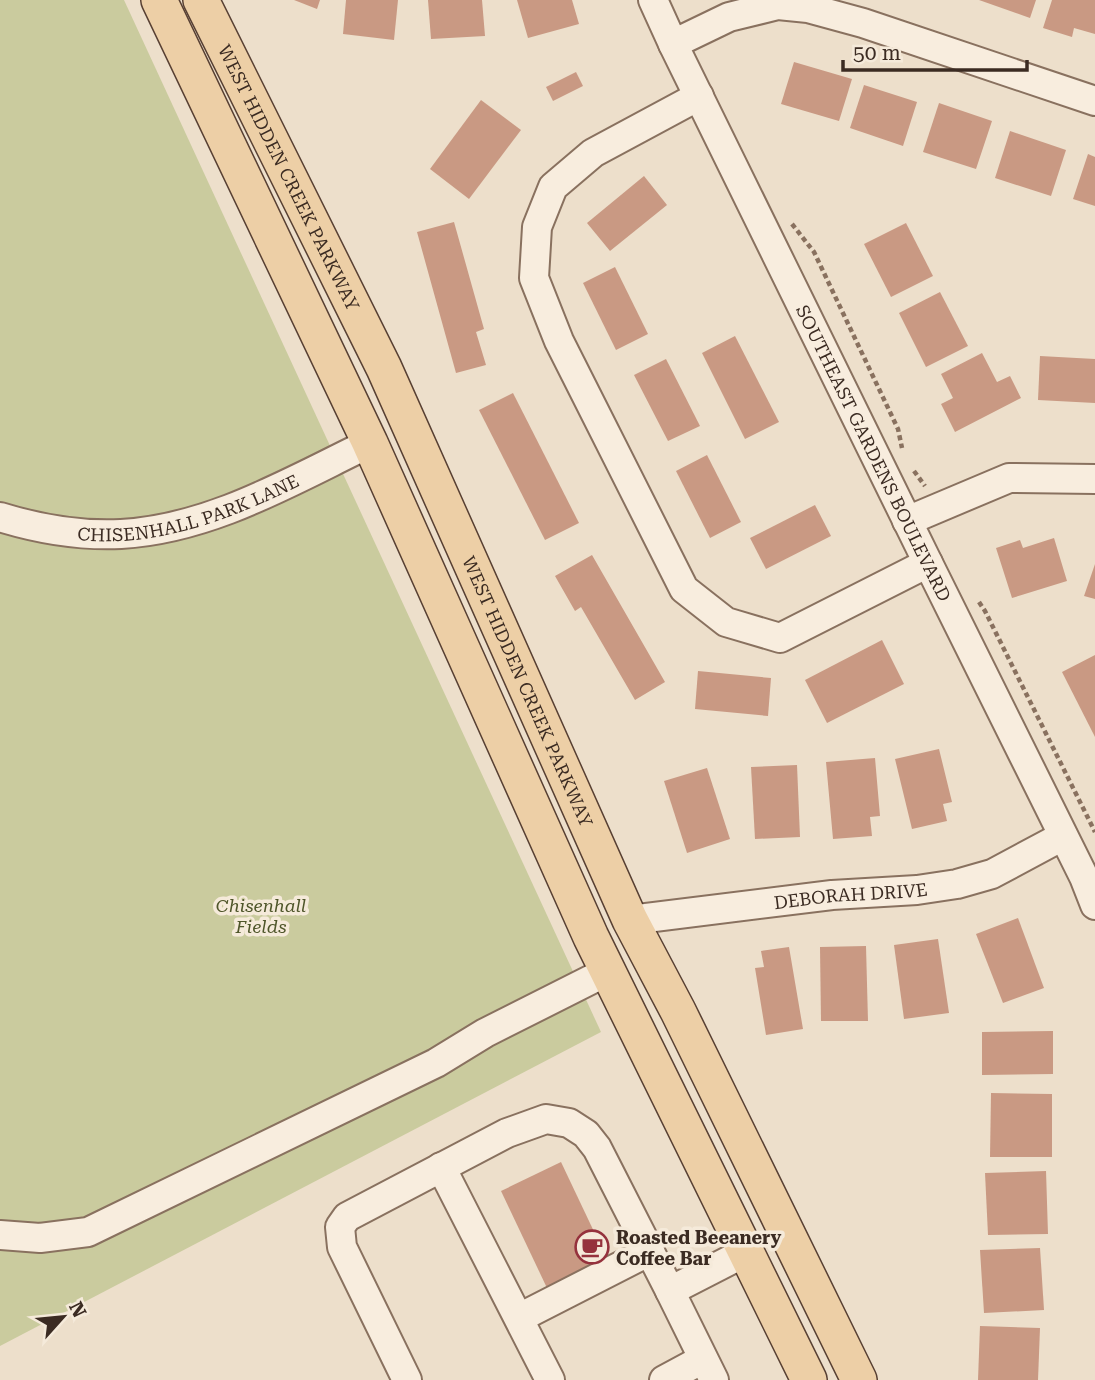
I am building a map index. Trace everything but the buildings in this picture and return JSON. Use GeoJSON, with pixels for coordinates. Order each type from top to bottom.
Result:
{"type":"FeatureCollection","features":[{"type":"Feature","properties":{"kind":"main road"},"geometry":{"type":"LineString","coordinates":[[159,0],[370,443],[591,937],[809,1380]]}},
{"type":"Feature","properties":{"kind":"main road","name":"WEST HIDDEN CREEK PARKWAY"},"geometry":{"type":"LineString","coordinates":[[201,0],[384,368],[630,919],[859,1380]]}},
{"type":"Feature","properties":{"kind":"main road"},"geometry":{"type":"LineString","coordinates":[[370,443],[409,425]]}},
{"type":"Feature","properties":{"kind":"street","name":"SOUTHEAST GARDENS BOULEVARD"},"geometry":{"type":"LineString","coordinates":[[653,0],[1084,877],[1095,905]]}},
{"type":"Feature","properties":{"kind":"street"},"geometry":{"type":"LineString","coordinates":[[673,44],[729,17],[778,5],[808,8],[863,23],[1095,101]]}},
{"type":"Feature","properties":{"kind":"street"},"geometry":{"type":"LineString","coordinates":[[699,96],[593,153],[553,187],[537,227],[534,278],[558,341],[684,589],[726,622],[780,638],[928,563]]}},
{"type":"Feature","properties":{"kind":"street","name":"CHISENHALL PARK LANE"},"geometry":{"type":"LineString","coordinates":[[0,517],[36,528],[78,533],[121,534],[165,528],[207,517],[252,500],[370,443]]}},
{"type":"Feature","properties":{"kind":"street"},"geometry":{"type":"LineString","coordinates":[[907,521],[1009,478],[1095,479]]}},
{"type":"Feature","properties":{"kind":"street","name":"DEBORAH DRIVE"},"geometry":{"type":"LineString","coordinates":[[630,919],[832,895],[917,890],[957,884],[992,874],[1063,836]]}},
{"type":"Feature","properties":{"kind":"street"},"geometry":{"type":"LineString","coordinates":[[0,1235],[40,1238],[88,1232],[436,1063],[485,1033],[608,971]]}},
{"type":"Feature","properties":{"kind":"street"},"geometry":{"type":"LineString","coordinates":[[407,1380],[342,1247],[340,1227],[347,1217],[441,1167],[507,1133],[546,1118],[569,1123],[586,1134],[597,1148],[708,1370],[664,1380]]}},
{"type":"Feature","properties":{"kind":"street"},"geometry":{"type":"LineString","coordinates":[[441,1167],[550,1380]]}},
{"type":"Feature","properties":{"kind":"street"},"geometry":{"type":"LineString","coordinates":[[519,1318],[650,1251]]}},
{"type":"Feature","properties":{"kind":"street"},"geometry":{"type":"LineString","coordinates":[[670,1291],[746,1252]]}},
{"type":"Feature","properties":{"kind":"path"},"geometry":{"type":"LineString","coordinates":[[789,221],[814,252],[898,429],[904,458]]}},
{"type":"Feature","properties":{"kind":"path"},"geometry":{"type":"LineString","coordinates":[[910,466],[928,489],[935,509]]}},
{"type":"Feature","properties":{"kind":"path"},"geometry":{"type":"LineString","coordinates":[[973,595],[985,611],[1095,832]]}},
{"type":"Feature","properties":{"kind":"green space","name":"Chisenhall Fields"},"geometry":{"type":"Polygon","coordinates":[[[0,0],[124,0],[601,1032],[0,1346],[0,0]]]}},
{"type":"Feature","properties":{"kind":"place","name":"Roasted Beeanery Coffee Bar"},"geometry":{"type":"Point","coordinates":[592,1247]}}]}
